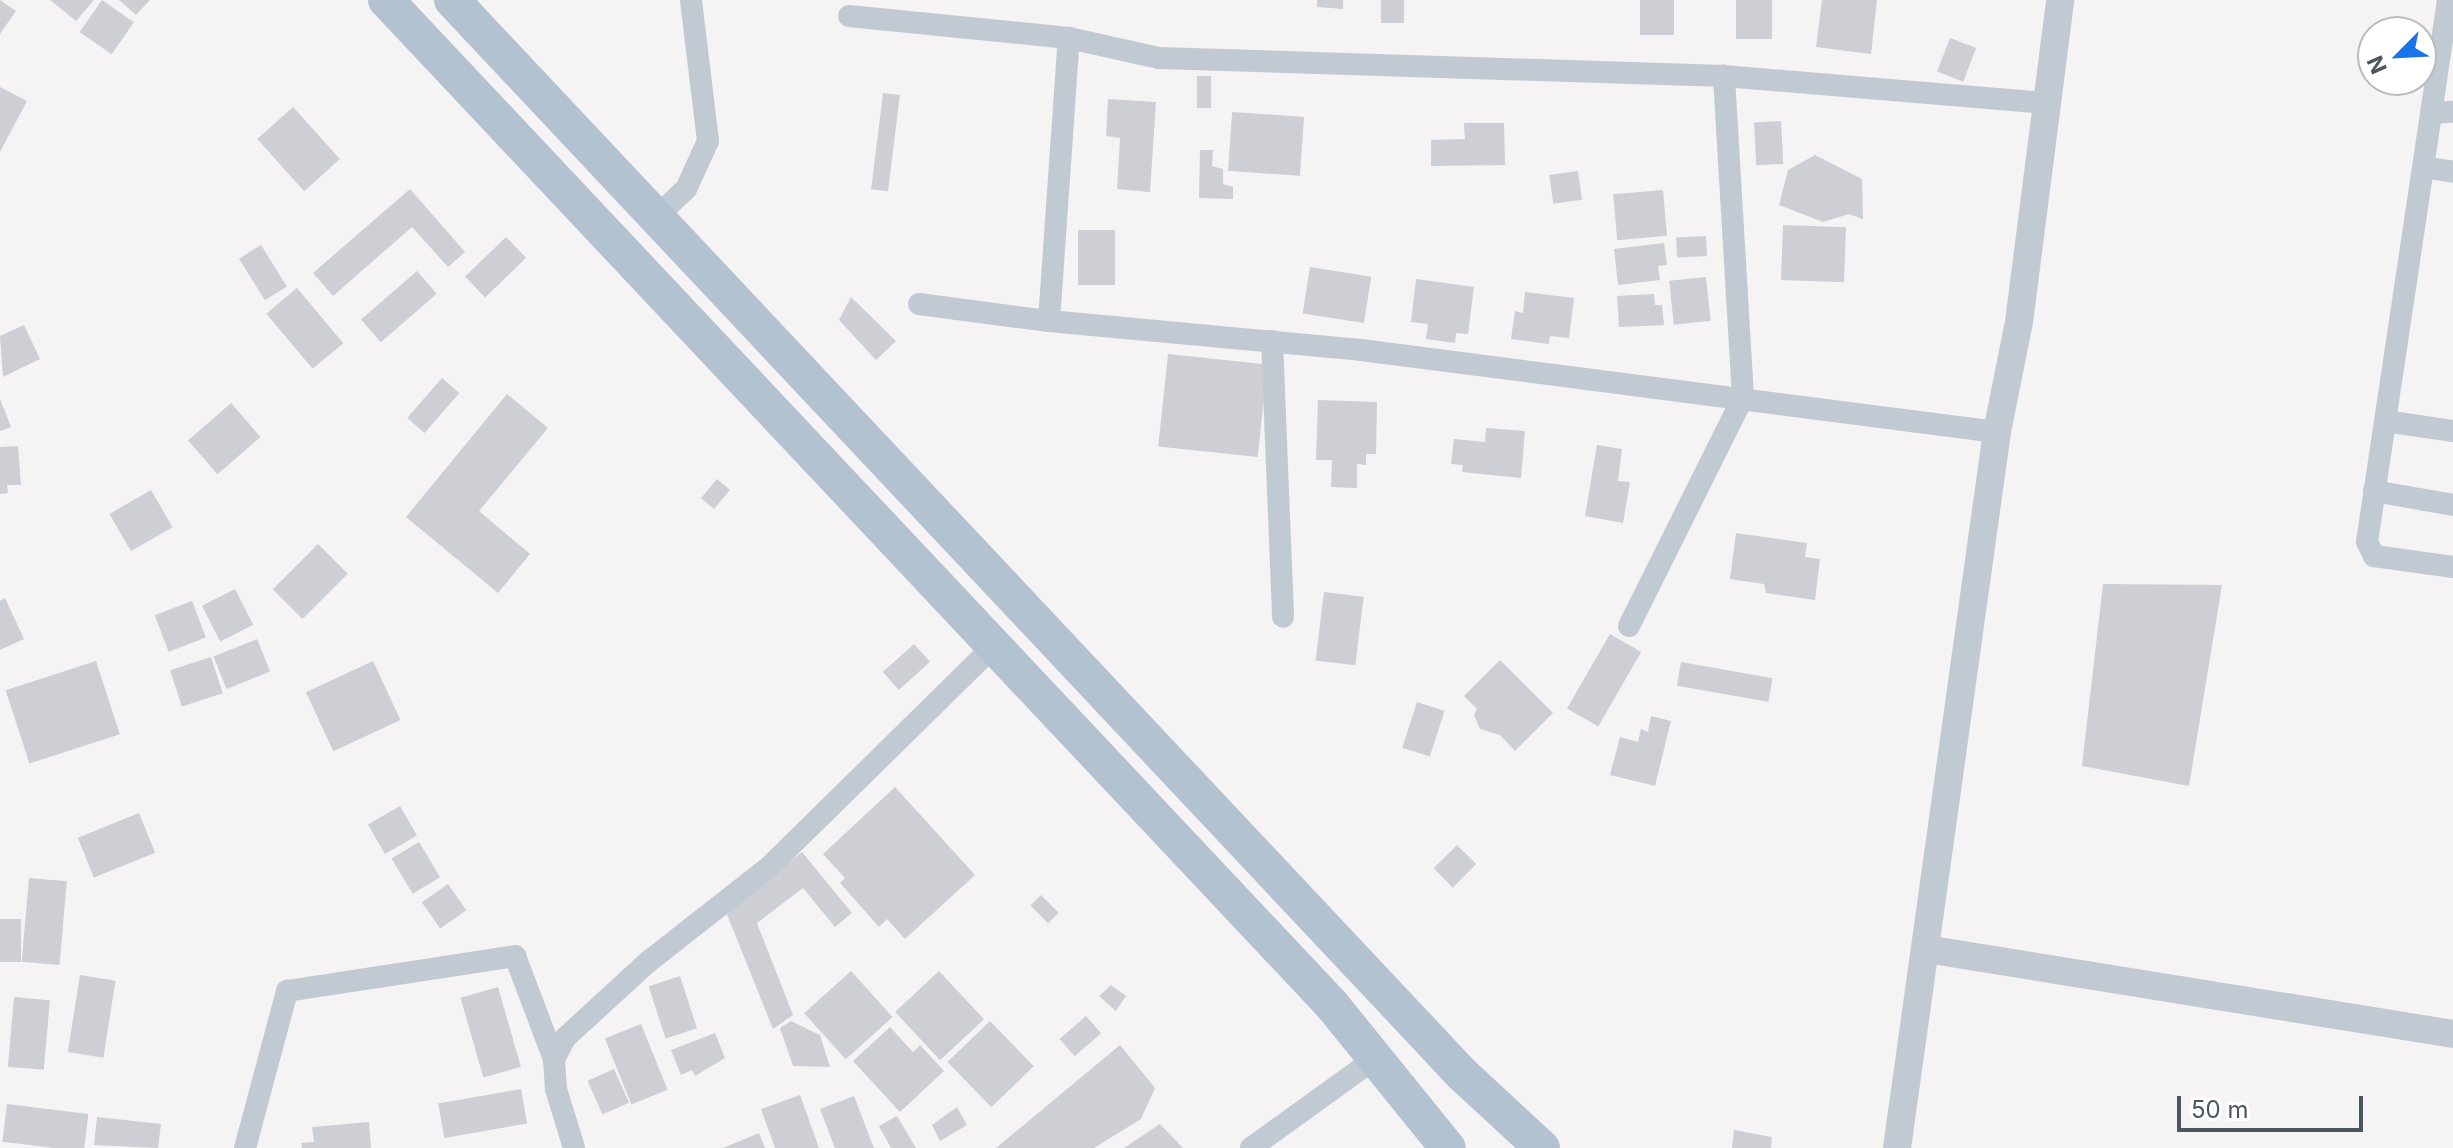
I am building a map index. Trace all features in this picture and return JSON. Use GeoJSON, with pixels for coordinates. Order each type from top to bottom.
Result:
{"type":"FeatureCollection","features":[{"type":"Feature","properties":{"kind":"main road"},"geometry":{"type":"LineString","coordinates":[[386,0],[1377,1057],[1448,1148]]}},
{"type":"Feature","properties":{"kind":"main road"},"geometry":{"type":"LineString","coordinates":[[452,0],[654,219],[1462,1074],[1542,1148]]}},
{"type":"Feature","properties":{"kind":"street"},"geometry":{"type":"LineString","coordinates":[[654,219],[686,189],[708,141],[691,0]]}},
{"type":"Feature","properties":{"kind":"street"},"geometry":{"type":"LineString","coordinates":[[1897,1148],[1997,432],[2019,322],[2060,0]]}},
{"type":"Feature","properties":{"kind":"street"},"geometry":{"type":"LineString","coordinates":[[2448,0],[2442,112],[2423,167],[2367,542],[2374,556],[2453,567]]}},
{"type":"Feature","properties":{"kind":"street"},"geometry":{"type":"LineString","coordinates":[[849,16],[1069,38],[1159,58],[1724,76],[2045,103]]}},
{"type":"Feature","properties":{"kind":"street"},"geometry":{"type":"LineString","coordinates":[[1049,321],[1069,38]]}},
{"type":"Feature","properties":{"kind":"street"},"geometry":{"type":"LineString","coordinates":[[1629,626],[1743,397],[1724,76]]}},
{"type":"Feature","properties":{"kind":"street"},"geometry":{"type":"LineString","coordinates":[[2423,167],[2453,172]]}},
{"type":"Feature","properties":{"kind":"street"},"geometry":{"type":"LineString","coordinates":[[919,304],[1049,321],[1272,341],[1743,397],[1997,432]]}},
{"type":"Feature","properties":{"kind":"street"},"geometry":{"type":"LineString","coordinates":[[1272,341],[1283,617]]}},
{"type":"Feature","properties":{"kind":"street"},"geometry":{"type":"LineString","coordinates":[[2385,421],[2453,431]]}},
{"type":"Feature","properties":{"kind":"street"},"geometry":{"type":"LineString","coordinates":[[2374,491],[2453,505]]}},
{"type":"Feature","properties":{"kind":"street"},"geometry":{"type":"LineString","coordinates":[[554,1059],[565,1038],[648,962],[769,867],[994,646]]}},
{"type":"Feature","properties":{"kind":"street"},"geometry":{"type":"LineString","coordinates":[[1926,949],[2453,1034]]}},
{"type":"Feature","properties":{"kind":"street"},"geometry":{"type":"LineString","coordinates":[[245,1148],[287,991],[515,956],[554,1059],[556,1089],[574,1148]]}},
{"type":"Feature","properties":{"kind":"street"},"geometry":{"type":"LineString","coordinates":[[1251,1148],[1377,1057]]}},
{"type":"Feature","properties":{"kind":"building"},"geometry":{"type":"Polygon","coordinates":[[[0,0],[16,11],[0,34],[0,0]]]}},
{"type":"Feature","properties":{"kind":"building"},"geometry":{"type":"Polygon","coordinates":[[[50,0],[94,0],[76,21],[50,0]]]}},
{"type":"Feature","properties":{"kind":"building"},"geometry":{"type":"Polygon","coordinates":[[[102,0],[134,22],[112,54],[80,32],[102,0]]]}},
{"type":"Feature","properties":{"kind":"building"},"geometry":{"type":"Polygon","coordinates":[[[119,0],[150,0],[136,15],[119,0]]]}},
{"type":"Feature","properties":{"kind":"building"},"geometry":{"type":"Polygon","coordinates":[[[1317,0],[1343,0],[1343,9],[1317,7],[1317,0]]]}},
{"type":"Feature","properties":{"kind":"building"},"geometry":{"type":"Polygon","coordinates":[[[1381,0],[1404,0],[1404,23],[1381,23],[1381,0]]]}},
{"type":"Feature","properties":{"kind":"building"},"geometry":{"type":"Polygon","coordinates":[[[1640,0],[1674,0],[1674,35],[1640,35],[1640,0]]]}},
{"type":"Feature","properties":{"kind":"building"},"geometry":{"type":"Polygon","coordinates":[[[1736,0],[1772,0],[1772,39],[1736,39],[1736,0]]]}},
{"type":"Feature","properties":{"kind":"building"},"geometry":{"type":"Polygon","coordinates":[[[1822,0],[1877,0],[1871,54],[1816,47],[1822,0]]]}},
{"type":"Feature","properties":{"kind":"building"},"geometry":{"type":"Polygon","coordinates":[[[1950,38],[1976,48],[1963,82],[1937,72],[1950,38]]]}},
{"type":"Feature","properties":{"kind":"building"},"geometry":{"type":"Polygon","coordinates":[[[1197,76],[1211,76],[1211,108],[1197,108],[1197,76]]]}},
{"type":"Feature","properties":{"kind":"building"},"geometry":{"type":"Polygon","coordinates":[[[0,87],[27,101],[0,152],[0,87]]]}},
{"type":"Feature","properties":{"kind":"building"},"geometry":{"type":"Polygon","coordinates":[[[883,93],[900,95],[888,191],[871,189],[883,93]]]}},
{"type":"Feature","properties":{"kind":"building"},"geometry":{"type":"Polygon","coordinates":[[[1108,99],[1156,102],[1150,192],[1117,189],[1120,138],[1106,136],[1108,99]]]}},
{"type":"Feature","properties":{"kind":"building"},"geometry":{"type":"Polygon","coordinates":[[[293,107],[340,159],[304,191],[257,139],[293,107]]]}},
{"type":"Feature","properties":{"kind":"building"},"geometry":{"type":"Polygon","coordinates":[[[1232,112],[1304,117],[1300,176],[1228,171],[1232,112]]]}},
{"type":"Feature","properties":{"kind":"building"},"geometry":{"type":"Polygon","coordinates":[[[1781,121],[1783,164],[1756,165],[1754,122],[1781,121]]]}},
{"type":"Feature","properties":{"kind":"building"},"geometry":{"type":"Polygon","coordinates":[[[1464,123],[1504,123],[1505,165],[1431,166],[1431,140],[1465,139],[1464,123]]]}},
{"type":"Feature","properties":{"kind":"building"},"geometry":{"type":"Polygon","coordinates":[[[1200,150],[1213,150],[1212,166],[1223,169],[1223,184],[1233,187],[1233,199],[1199,198],[1200,150]]]}},
{"type":"Feature","properties":{"kind":"building"},"geometry":{"type":"Polygon","coordinates":[[[1815,155],[1862,179],[1863,219],[1849,214],[1823,222],[1779,205],[1788,170],[1815,155]]]}},
{"type":"Feature","properties":{"kind":"building"},"geometry":{"type":"Polygon","coordinates":[[[1578,171],[1582,200],[1553,204],[1549,175],[1578,171]]]}},
{"type":"Feature","properties":{"kind":"building"},"geometry":{"type":"Polygon","coordinates":[[[410,189],[465,252],[448,267],[412,227],[333,296],[313,273],[410,189]]]}},
{"type":"Feature","properties":{"kind":"building"},"geometry":{"type":"Polygon","coordinates":[[[1663,190],[1667,236],[1617,240],[1613,194],[1663,190]]]}},
{"type":"Feature","properties":{"kind":"building"},"geometry":{"type":"Polygon","coordinates":[[[1783,225],[1846,227],[1844,282],[1781,280],[1783,225]]]}},
{"type":"Feature","properties":{"kind":"building"},"geometry":{"type":"Polygon","coordinates":[[[1078,230],[1115,230],[1115,285],[1078,285],[1078,230]]]}},
{"type":"Feature","properties":{"kind":"building"},"geometry":{"type":"Polygon","coordinates":[[[1706,236],[1707,256],[1677,258],[1676,238],[1706,236]]]}},
{"type":"Feature","properties":{"kind":"building"},"geometry":{"type":"Polygon","coordinates":[[[506,237],[526,258],[485,297],[465,277],[506,237]]]}},
{"type":"Feature","properties":{"kind":"building"},"geometry":{"type":"Polygon","coordinates":[[[1664,243],[1667,265],[1658,266],[1660,280],[1618,285],[1614,249],[1664,243]]]}},
{"type":"Feature","properties":{"kind":"building"},"geometry":{"type":"Polygon","coordinates":[[[261,245],[287,287],[265,300],[239,259],[261,245]]]}},
{"type":"Feature","properties":{"kind":"building"},"geometry":{"type":"Polygon","coordinates":[[[1310,267],[1371,277],[1364,323],[1303,313],[1310,267]]]}},
{"type":"Feature","properties":{"kind":"building"},"geometry":{"type":"Polygon","coordinates":[[[417,271],[437,294],[381,342],[361,320],[417,271]]]}},
{"type":"Feature","properties":{"kind":"building"},"geometry":{"type":"Polygon","coordinates":[[[1706,277],[1711,321],[1674,325],[1669,281],[1706,277]]]}},
{"type":"Feature","properties":{"kind":"building"},"geometry":{"type":"Polygon","coordinates":[[[1416,279],[1474,287],[1468,334],[1456,333],[1455,343],[1426,339],[1428,324],[1411,322],[1416,279]]]}},
{"type":"Feature","properties":{"kind":"building"},"geometry":{"type":"Polygon","coordinates":[[[297,288],[343,343],[313,369],[266,314],[297,288]]]}},
{"type":"Feature","properties":{"kind":"building"},"geometry":{"type":"Polygon","coordinates":[[[1525,292],[1574,298],[1569,338],[1550,336],[1549,344],[1511,339],[1515,311],[1523,313],[1525,292]]]}},
{"type":"Feature","properties":{"kind":"building"},"geometry":{"type":"Polygon","coordinates":[[[1654,294],[1655,305],[1662,305],[1664,325],[1619,327],[1617,296],[1654,294]]]}},
{"type":"Feature","properties":{"kind":"building"},"geometry":{"type":"Polygon","coordinates":[[[851,297],[896,341],[876,360],[839,320],[851,297]]]}},
{"type":"Feature","properties":{"kind":"building"},"geometry":{"type":"Polygon","coordinates":[[[24,325],[40,359],[3,377],[0,336],[24,325]]]}},
{"type":"Feature","properties":{"kind":"building"},"geometry":{"type":"Polygon","coordinates":[[[1168,354],[1267,364],[1258,457],[1158,446],[1168,354]]]}},
{"type":"Feature","properties":{"kind":"building"},"geometry":{"type":"Polygon","coordinates":[[[442,378],[459,393],[425,433],[407,418],[442,378]]]}},
{"type":"Feature","properties":{"kind":"building"},"geometry":{"type":"Polygon","coordinates":[[[507,394],[548,428],[479,511],[530,554],[498,593],[406,517],[507,394]]]}},
{"type":"Feature","properties":{"kind":"building"},"geometry":{"type":"Polygon","coordinates":[[[0,399],[11,427],[0,431],[0,399]]]}},
{"type":"Feature","properties":{"kind":"building"},"geometry":{"type":"Polygon","coordinates":[[[1318,400],[1377,402],[1376,454],[1366,454],[1366,465],[1357,464],[1357,488],[1331,487],[1332,460],[1316,460],[1318,400]]]}},
{"type":"Feature","properties":{"kind":"building"},"geometry":{"type":"Polygon","coordinates":[[[231,403],[261,437],[218,474],[188,440],[231,403]]]}},
{"type":"Feature","properties":{"kind":"building"},"geometry":{"type":"Polygon","coordinates":[[[1486,428],[1525,431],[1521,478],[1462,472],[1463,465],[1451,464],[1454,439],[1485,442],[1486,428]]]}},
{"type":"Feature","properties":{"kind":"building"},"geometry":{"type":"Polygon","coordinates":[[[1597,445],[1622,449],[1618,481],[1630,482],[1623,523],[1585,516],[1597,445]]]}},
{"type":"Feature","properties":{"kind":"building"},"geometry":{"type":"Polygon","coordinates":[[[18,446],[21,485],[7,485],[8,493],[0,494],[0,447],[18,446]]]}},
{"type":"Feature","properties":{"kind":"building"},"geometry":{"type":"Polygon","coordinates":[[[717,479],[730,490],[714,509],[701,498],[717,479]]]}},
{"type":"Feature","properties":{"kind":"building"},"geometry":{"type":"Polygon","coordinates":[[[151,490],[173,527],[131,551],[109,514],[151,490]]]}},
{"type":"Feature","properties":{"kind":"building"},"geometry":{"type":"Polygon","coordinates":[[[1736,533],[1807,543],[1805,557],[1820,559],[1815,600],[1766,593],[1764,584],[1730,579],[1736,533]]]}},
{"type":"Feature","properties":{"kind":"building"},"geometry":{"type":"Polygon","coordinates":[[[318,544],[348,574],[302,619],[273,589],[318,544]]]}},
{"type":"Feature","properties":{"kind":"building"},"geometry":{"type":"Polygon","coordinates":[[[2103,584],[2222,585],[2189,786],[2082,766],[2103,584]]]}},
{"type":"Feature","properties":{"kind":"building"},"geometry":{"type":"Polygon","coordinates":[[[235,589],[253,625],[220,641],[202,606],[235,589]]]}},
{"type":"Feature","properties":{"kind":"building"},"geometry":{"type":"Polygon","coordinates":[[[1324,592],[1364,597],[1355,665],[1316,660],[1324,592]]]}},
{"type":"Feature","properties":{"kind":"building"},"geometry":{"type":"Polygon","coordinates":[[[5,598],[24,639],[0,650],[0,601],[5,598]]]}},
{"type":"Feature","properties":{"kind":"building"},"geometry":{"type":"Polygon","coordinates":[[[192,601],[206,637],[169,652],[155,615],[192,601]]]}},
{"type":"Feature","properties":{"kind":"building"},"geometry":{"type":"Polygon","coordinates":[[[1610,634],[1641,652],[1598,726],[1567,708],[1610,634]]]}},
{"type":"Feature","properties":{"kind":"building"},"geometry":{"type":"Polygon","coordinates":[[[257,639],[270,671],[227,689],[213,657],[257,639]]]}},
{"type":"Feature","properties":{"kind":"building"},"geometry":{"type":"Polygon","coordinates":[[[914,644],[930,662],[899,690],[883,672],[914,644]]]}},
{"type":"Feature","properties":{"kind":"building"},"geometry":{"type":"Polygon","coordinates":[[[211,657],[223,693],[182,706],[170,670],[211,657]]]}},
{"type":"Feature","properties":{"kind":"building"},"geometry":{"type":"Polygon","coordinates":[[[1500,660],[1553,713],[1515,751],[1500,735],[1480,729],[1474,715],[1477,709],[1464,696],[1500,660]]]}},
{"type":"Feature","properties":{"kind":"building"},"geometry":{"type":"Polygon","coordinates":[[[96,661],[120,734],[29,764],[6,690],[96,661]]]}},
{"type":"Feature","properties":{"kind":"building"},"geometry":{"type":"Polygon","coordinates":[[[373,661],[400,720],[333,751],[306,692],[373,661]]]}},
{"type":"Feature","properties":{"kind":"building"},"geometry":{"type":"Polygon","coordinates":[[[1681,662],[1773,678],[1768,702],[1677,686],[1681,662]]]}},
{"type":"Feature","properties":{"kind":"building"},"geometry":{"type":"Polygon","coordinates":[[[1417,702],[1445,711],[1430,757],[1402,748],[1417,702]]]}},
{"type":"Feature","properties":{"kind":"building"},"geometry":{"type":"Polygon","coordinates":[[[1651,716],[1671,721],[1655,786],[1610,775],[1620,737],[1638,742],[1641,729],[1648,732],[1651,716]]]}},
{"type":"Feature","properties":{"kind":"building"},"geometry":{"type":"Polygon","coordinates":[[[895,787],[975,875],[905,939],[887,919],[879,927],[840,883],[845,878],[823,854],[895,787]]]}},
{"type":"Feature","properties":{"kind":"building"},"geometry":{"type":"Polygon","coordinates":[[[400,806],[417,835],[385,854],[368,824],[400,806]]]}},
{"type":"Feature","properties":{"kind":"building"},"geometry":{"type":"Polygon","coordinates":[[[139,813],[155,853],[94,878],[78,838],[139,813]]]}},
{"type":"Feature","properties":{"kind":"building"},"geometry":{"type":"Polygon","coordinates":[[[419,842],[440,877],[413,894],[392,858],[419,842]]]}},
{"type":"Feature","properties":{"kind":"building"},"geometry":{"type":"Polygon","coordinates":[[[1457,845],[1476,864],[1453,887],[1434,868],[1457,845]]]}},
{"type":"Feature","properties":{"kind":"building"},"geometry":{"type":"Polygon","coordinates":[[[802,852],[852,913],[835,927],[803,888],[757,923],[793,1015],[773,1029],[726,912],[802,852]]]}},
{"type":"Feature","properties":{"kind":"building"},"geometry":{"type":"Polygon","coordinates":[[[29,878],[67,881],[60,965],[22,962],[29,878]]]}},
{"type":"Feature","properties":{"kind":"building"},"geometry":{"type":"Polygon","coordinates":[[[448,884],[466,910],[440,929],[422,902],[448,884]]]}},
{"type":"Feature","properties":{"kind":"building"},"geometry":{"type":"Polygon","coordinates":[[[1041,895],[1059,913],[1048,923],[1030,906],[1041,895]]]}},
{"type":"Feature","properties":{"kind":"building"},"geometry":{"type":"Polygon","coordinates":[[[0,919],[21,919],[21,962],[0,962],[0,919]]]}},
{"type":"Feature","properties":{"kind":"building"},"geometry":{"type":"Polygon","coordinates":[[[851,971],[892,1017],[846,1059],[804,1013],[851,971]]]}},
{"type":"Feature","properties":{"kind":"building"},"geometry":{"type":"Polygon","coordinates":[[[939,971],[984,1019],[940,1060],[895,1012],[939,971]]]}},
{"type":"Feature","properties":{"kind":"building"},"geometry":{"type":"Polygon","coordinates":[[[80,975],[116,981],[103,1058],[68,1052],[80,975]]]}},
{"type":"Feature","properties":{"kind":"building"},"geometry":{"type":"Polygon","coordinates":[[[680,976],[697,1028],[666,1039],[649,986],[680,976]]]}},
{"type":"Feature","properties":{"kind":"building"},"geometry":{"type":"Polygon","coordinates":[[[1111,985],[1126,996],[1116,1011],[1099,996],[1111,985]]]}},
{"type":"Feature","properties":{"kind":"building"},"geometry":{"type":"Polygon","coordinates":[[[498,987],[521,1067],[483,1078],[461,998],[498,987]]]}},
{"type":"Feature","properties":{"kind":"building"},"geometry":{"type":"Polygon","coordinates":[[[14,997],[50,1000],[44,1070],[8,1067],[14,997]]]}},
{"type":"Feature","properties":{"kind":"building"},"geometry":{"type":"Polygon","coordinates":[[[1086,1016],[1101,1033],[1075,1056],[1060,1039],[1086,1016]]]}},
{"type":"Feature","properties":{"kind":"building"},"geometry":{"type":"Polygon","coordinates":[[[791,1021],[820,1035],[830,1067],[793,1066],[780,1028],[791,1021]]]}},
{"type":"Feature","properties":{"kind":"building"},"geometry":{"type":"Polygon","coordinates":[[[990,1021],[1034,1066],[991,1107],[948,1062],[990,1021]]]}},
{"type":"Feature","properties":{"kind":"building"},"geometry":{"type":"Polygon","coordinates":[[[641,1024],[668,1090],[631,1104],[605,1039],[641,1024]]]}},
{"type":"Feature","properties":{"kind":"building"},"geometry":{"type":"Polygon","coordinates":[[[890,1027],[913,1052],[920,1045],[944,1071],[900,1112],[853,1061],[890,1027]]]}},
{"type":"Feature","properties":{"kind":"building"},"geometry":{"type":"Polygon","coordinates":[[[715,1033],[725,1058],[695,1076],[692,1070],[681,1075],[671,1050],[715,1033]]]}},
{"type":"Feature","properties":{"kind":"building"},"geometry":{"type":"Polygon","coordinates":[[[1120,1045],[1155,1088],[1141,1119],[1094,1148],[996,1148],[1120,1045]]]}},
{"type":"Feature","properties":{"kind":"building"},"geometry":{"type":"Polygon","coordinates":[[[614,1069],[629,1103],[603,1115],[588,1081],[614,1069]]]}},
{"type":"Feature","properties":{"kind":"building"},"geometry":{"type":"Polygon","coordinates":[[[521,1089],[527,1123],[444,1138],[438,1104],[521,1089]]]}},
{"type":"Feature","properties":{"kind":"building"},"geometry":{"type":"Polygon","coordinates":[[[800,1095],[819,1148],[775,1148],[761,1109],[800,1095]]]}},
{"type":"Feature","properties":{"kind":"building"},"geometry":{"type":"Polygon","coordinates":[[[854,1096],[874,1148],[835,1148],[820,1109],[854,1096]]]}},
{"type":"Feature","properties":{"kind":"building"},"geometry":{"type":"Polygon","coordinates":[[[7,1104],[88,1114],[84,1148],[2,1142],[7,1104]]]}},
{"type":"Feature","properties":{"kind":"building"},"geometry":{"type":"Polygon","coordinates":[[[957,1107],[967,1125],[940,1141],[932,1125],[957,1107]]]}},
{"type":"Feature","properties":{"kind":"building"},"geometry":{"type":"Polygon","coordinates":[[[897,1116],[916,1148],[891,1148],[879,1126],[897,1116]]]}},
{"type":"Feature","properties":{"kind":"building"},"geometry":{"type":"Polygon","coordinates":[[[97,1117],[161,1124],[158,1148],[94,1145],[97,1117]]]}},
{"type":"Feature","properties":{"kind":"building"},"geometry":{"type":"Polygon","coordinates":[[[369,1122],[371,1148],[302,1148],[301,1143],[314,1142],[312,1127],[369,1122]]]}},
{"type":"Feature","properties":{"kind":"building"},"geometry":{"type":"Polygon","coordinates":[[[1160,1124],[1183,1148],[1124,1148],[1160,1124]]]}},
{"type":"Feature","properties":{"kind":"building"},"geometry":{"type":"Polygon","coordinates":[[[1734,1130],[1772,1137],[1771,1148],[1732,1148],[1734,1130]]]}},
{"type":"Feature","properties":{"kind":"building"},"geometry":{"type":"Polygon","coordinates":[[[759,1133],[765,1148],[723,1148],[759,1133]]]}}]}
